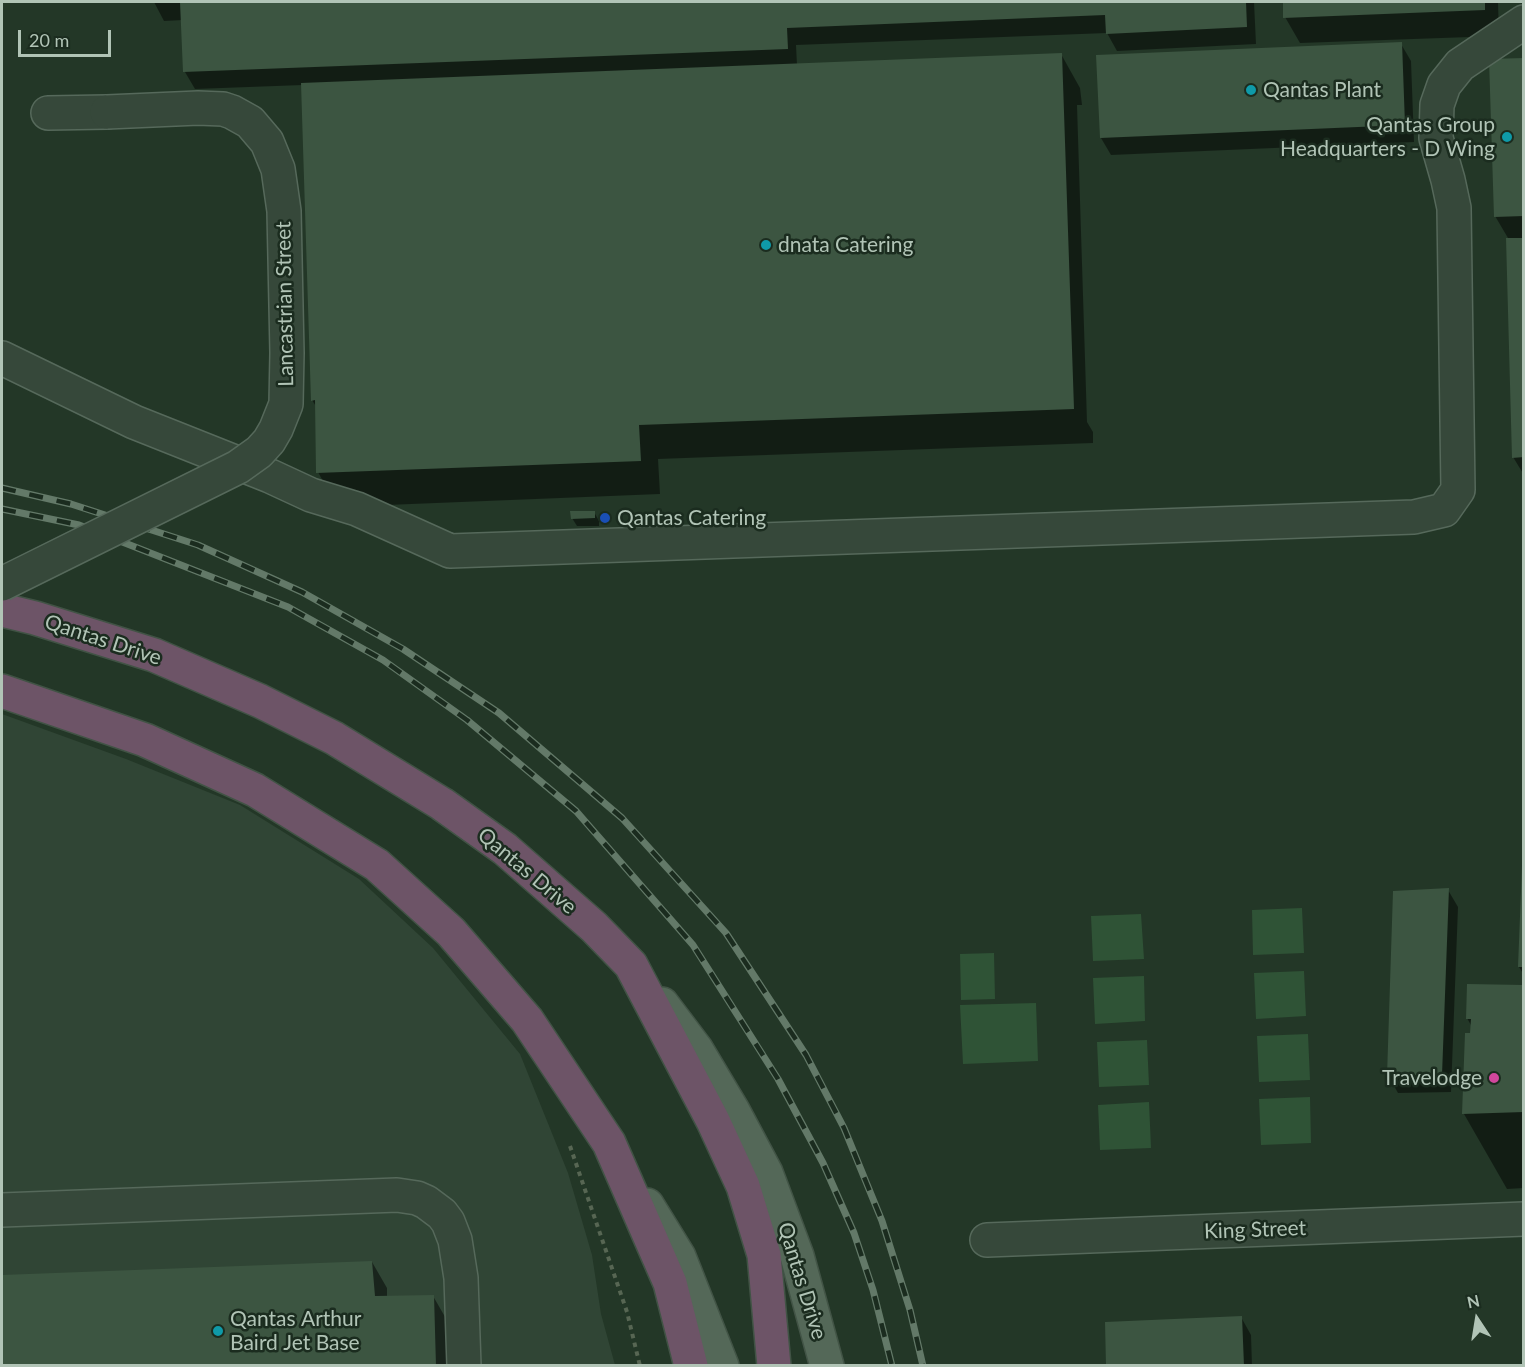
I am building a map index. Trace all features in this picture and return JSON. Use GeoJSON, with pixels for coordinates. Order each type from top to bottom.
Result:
{"type":"FeatureCollection","features":[{"type":"Feature","properties":{"kind":"highway","name":"Qantas Drive"},"geometry":{"type":"LineString","coordinates":[[2,610],[154,655],[260,701],[334,738],[442,804],[505,849],[563,899],[631,965]]}},
{"type":"Feature","properties":{"kind":"highway"},"geometry":{"type":"LineString","coordinates":[[2,691],[145,740],[255,790],[377,866],[451,932],[527,1020],[609,1143],[670,1283],[692,1365]]}},
{"type":"Feature","properties":{"kind":"highway"},"geometry":{"type":"LineString","coordinates":[[631,965],[713,1121],[743,1186],[764,1255],[774,1365]]}},
{"type":"Feature","properties":{"kind":"main road","name":"Qantas Drive"},"geometry":{"type":"LineString","coordinates":[[631,965],[674,1018],[696,1050],[733,1111],[766,1173],[797,1256],[827,1365]]}},
{"type":"Feature","properties":{"kind":"main road"},"geometry":{"type":"LineString","coordinates":[[609,1143],[679,1257],[722,1365]]}},
{"type":"Feature","properties":{"kind":"street"},"geometry":{"type":"LineString","coordinates":[[2,358],[134,422],[270,476],[311,495],[357,509],[450,551],[1414,517],[1444,510],[1458,490],[1454,208],[1449,180],[1436,138],[1437,105],[1444,85],[1460,65],[1524,22]]}},
{"type":"Feature","properties":{"kind":"street","name":"Lancastrian Street"},"geometry":{"type":"LineString","coordinates":[[2,584],[238,467],[259,452],[268,441],[276,429],[286,404],[288,353],[283,202],[279,169],[267,142],[250,122],[232,112],[222,110],[198,108],[48,113]]}},
{"type":"Feature","properties":{"kind":"street"},"geometry":{"type":"LineString","coordinates":[[2,1210],[397,1195],[417,1198],[442,1214],[455,1240],[461,1278],[464,1365]]}},
{"type":"Feature","properties":{"kind":"street","name":"King Street"},"geometry":{"type":"LineString","coordinates":[[987,1240],[1524,1219]]}},
{"type":"Feature","properties":{"kind":"path"},"geometry":{"type":"LineString","coordinates":[[569,1144],[627,1312],[640,1365]]}},
{"type":"Feature","properties":{"kind":"shaded area"},"geometry":{"type":"Polygon","coordinates":[[[2,714],[126,759],[240,805],[359,879],[433,948],[520,1054],[568,1173],[592,1255],[601,1314],[615,1365],[2,1365],[2,714]]]}},
{"type":"Feature","properties":{"kind":"shaded area"},"geometry":{"type":"Polygon","coordinates":[[[1302,908],[1304,953],[1253,955],[1252,910],[1302,908]]]}},
{"type":"Feature","properties":{"kind":"shaded area"},"geometry":{"type":"Polygon","coordinates":[[[1141,914],[1144,959],[1093,961],[1091,916],[1141,914]]]}},
{"type":"Feature","properties":{"kind":"shaded area"},"geometry":{"type":"Polygon","coordinates":[[[994,953],[995,999],[961,1000],[960,954],[994,953]]]}},
{"type":"Feature","properties":{"kind":"shaded area"},"geometry":{"type":"Polygon","coordinates":[[[1304,971],[1306,1016],[1256,1019],[1254,973],[1304,971]]]}},
{"type":"Feature","properties":{"kind":"shaded area"},"geometry":{"type":"Polygon","coordinates":[[[1144,976],[1145,1021],[1095,1024],[1093,978],[1144,976]]]}},
{"type":"Feature","properties":{"kind":"shaded area"},"geometry":{"type":"Polygon","coordinates":[[[1036,1003],[1038,1061],[963,1064],[960,1005],[1036,1003]]]}},
{"type":"Feature","properties":{"kind":"shaded area"},"geometry":{"type":"Polygon","coordinates":[[[1308,1034],[1310,1080],[1259,1082],[1257,1036],[1308,1034]]]}},
{"type":"Feature","properties":{"kind":"shaded area"},"geometry":{"type":"Polygon","coordinates":[[[1147,1040],[1149,1085],[1099,1087],[1097,1042],[1147,1040]]]}},
{"type":"Feature","properties":{"kind":"shaded area"},"geometry":{"type":"Polygon","coordinates":[[[1310,1097],[1311,1143],[1261,1145],[1259,1099],[1310,1097]]]}},
{"type":"Feature","properties":{"kind":"shaded area"},"geometry":{"type":"Polygon","coordinates":[[[1149,1102],[1151,1148],[1100,1150],[1098,1105],[1149,1102]]]}},
{"type":"Feature","properties":{"kind":"building"},"geometry":{"type":"Polygon","coordinates":[[[180,2],[1246,2],[1247,27],[1106,34],[1105,15],[787,28],[788,49],[183,72],[180,2]]]}},
{"type":"Feature","properties":{"kind":"building"},"geometry":{"type":"Polygon","coordinates":[[[1283,2],[1485,2],[1485,10],[1283,18],[1283,2]]]}},
{"type":"Feature","properties":{"kind":"building","name":"Qantas Plant"},"geometry":{"type":"Polygon","coordinates":[[[1402,42],[1405,125],[1100,138],[1096,55],[1402,42]]]}},
{"type":"Feature","properties":{"kind":"building","name":"dnata Catering"},"geometry":{"type":"Polygon","coordinates":[[[1062,53],[1074,409],[639,425],[641,461],[316,473],[315,400],[311,401],[301,83],[1062,53]]]}},
{"type":"Feature","properties":{"kind":"building","name":"Qantas Group Headquarters - D Wing"},"geometry":{"type":"Polygon","coordinates":[[[1524,58],[1524,216],[1494,217],[1489,59],[1524,58]]]}},
{"type":"Feature","properties":{"kind":"building"},"geometry":{"type":"Polygon","coordinates":[[[1506,238],[1524,238],[1524,457],[1512,458],[1506,238]]]}},
{"type":"Feature","properties":{"kind":"building"},"geometry":{"type":"Polygon","coordinates":[[[570,511],[595,511],[595,518],[571,519],[570,511]]]}},
{"type":"Feature","properties":{"kind":"building"},"geometry":{"type":"Polygon","coordinates":[[[1522,865],[1524,865],[1524,967],[1518,967],[1522,865]]]}},
{"type":"Feature","properties":{"kind":"building"},"geometry":{"type":"Polygon","coordinates":[[[1449,888],[1442,1075],[1387,1076],[1393,891],[1449,888]]]}},
{"type":"Feature","properties":{"kind":"building","name":"Travelodge"},"geometry":{"type":"Polygon","coordinates":[[[1467,984],[1524,985],[1522,1044],[1524,1045],[1524,1112],[1462,1114],[1465,1033],[1470,1033],[1471,1019],[1466,1019],[1467,984]]]}},
{"type":"Feature","properties":{"kind":"building","name":"Qantas Arthur Baird Jet Base"},"geometry":{"type":"Polygon","coordinates":[[[372,1261],[375,1296],[434,1295],[436,1366],[2,1366],[2,1275],[372,1261]]]}},
{"type":"Feature","properties":{"kind":"building"},"geometry":{"type":"Polygon","coordinates":[[[1242,1316],[1244,1366],[1106,1366],[1105,1322],[1242,1316]]]}},
{"type":"Feature","properties":{"kind":"railway"},"geometry":{"type":"LineString","coordinates":[[2,488],[71,504],[198,545],[302,592],[403,649],[499,713],[622,818],[726,933],[806,1055],[844,1128],[882,1221],[910,1310],[923,1366]]}},
{"type":"Feature","properties":{"kind":"railway"},"geometry":{"type":"LineString","coordinates":[[2,509],[79,525],[288,607],[383,660],[467,720],[576,811],[693,945],[778,1079],[823,1163],[854,1233],[873,1290],[892,1366]]}},
{"type":"Feature","properties":{"kind":"place","name":"Qantas Plant"},"geometry":{"type":"Point","coordinates":[1251,90]}},
{"type":"Feature","properties":{"kind":"place","name":"Qantas Group Headquarters - D Wing"},"geometry":{"type":"Point","coordinates":[1507,137]}},
{"type":"Feature","properties":{"kind":"place","name":"dnata Catering"},"geometry":{"type":"Point","coordinates":[766,245]}},
{"type":"Feature","properties":{"kind":"place","name":"Qantas Catering"},"geometry":{"type":"Point","coordinates":[605,518]}},
{"type":"Feature","properties":{"kind":"place","name":"Travelodge"},"geometry":{"type":"Point","coordinates":[1494,1078]}},
{"type":"Feature","properties":{"kind":"place","name":"Qantas Arthur Baird Jet Base"},"geometry":{"type":"Point","coordinates":[218,1331]}}]}
